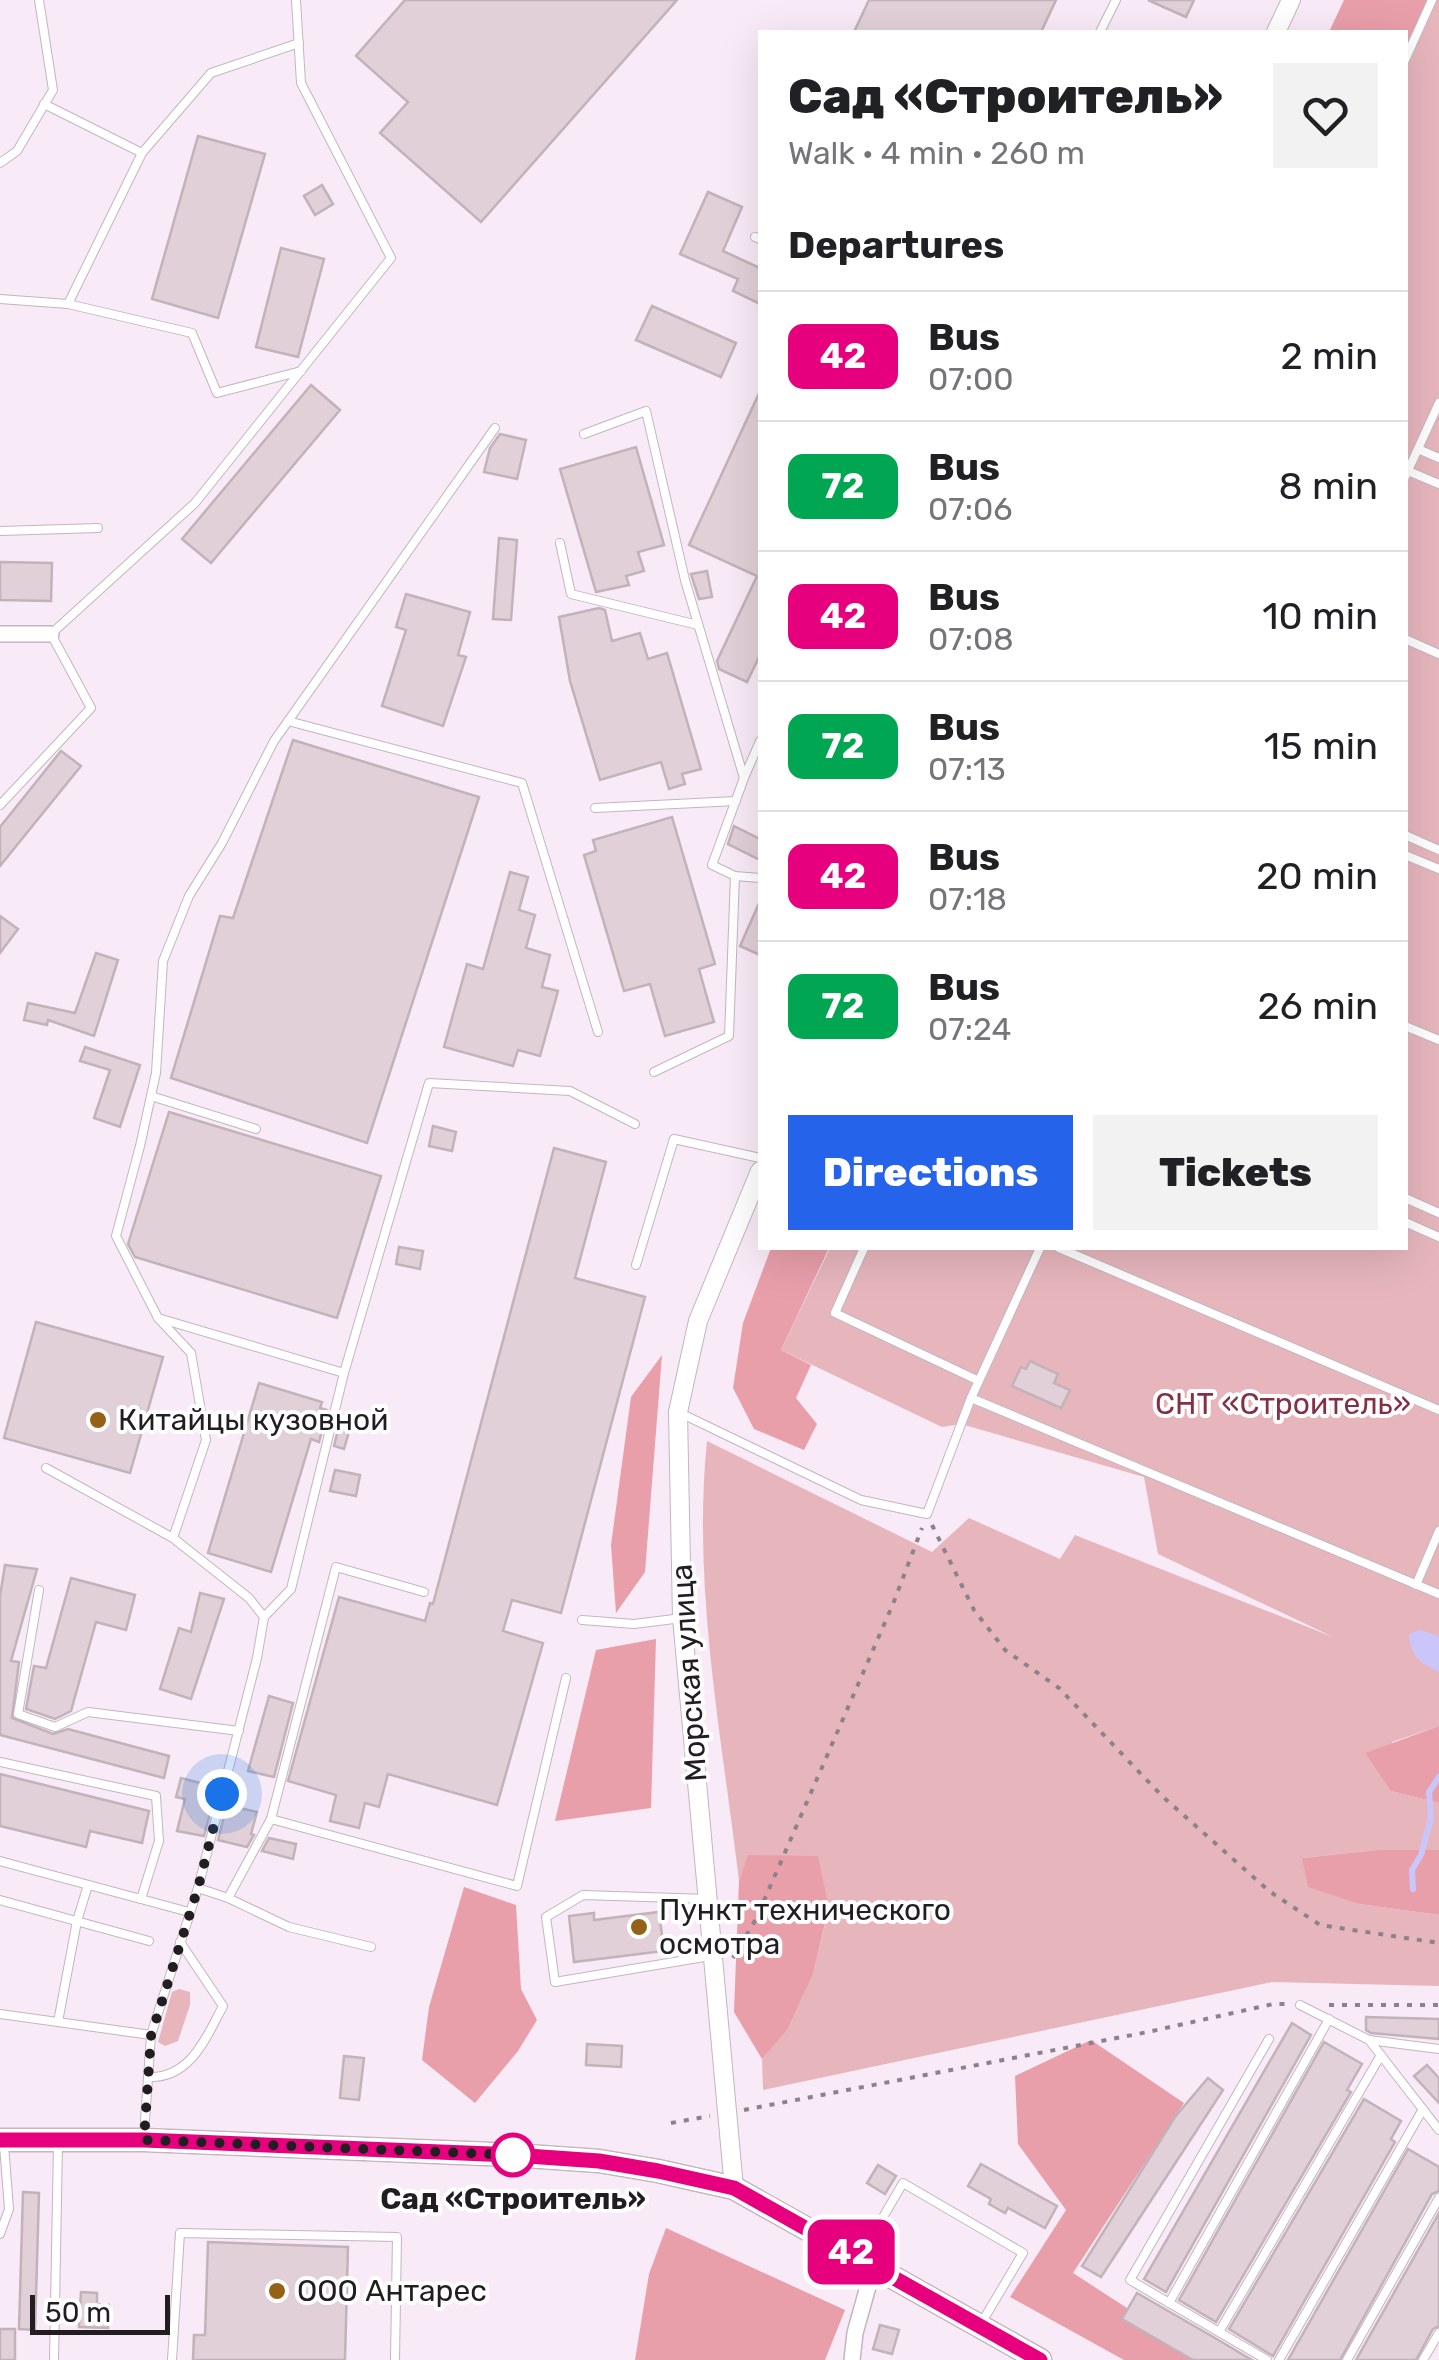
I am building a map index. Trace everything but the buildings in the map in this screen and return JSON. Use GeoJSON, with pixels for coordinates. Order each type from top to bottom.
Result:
{"type":"FeatureCollection","features":[{"type":"Feature","properties":{"kind":"main road"},"geometry":{"type":"LineString","coordinates":[[1,2142],[144,2140],[599,2161],[734,2188],[1040,2360]]}},
{"type":"Feature","properties":{"kind":"street"},"geometry":{"type":"LineString","coordinates":[[1277,30],[1291,0]]}},
{"type":"Feature","properties":{"kind":"street"},"geometry":{"type":"LineString","coordinates":[[0,634],[51,634]]}},
{"type":"Feature","properties":{"kind":"street","name":"Морская улица"},"geometry":{"type":"LineString","coordinates":[[734,2188],[682,1618],[678,1412],[698,1321],[758,1175]]}},
{"type":"Feature","properties":{"kind":"street"},"geometry":{"type":"LineString","coordinates":[[852,2360],[867,2261]]}},
{"type":"Feature","properties":{"kind":"lane"},"geometry":{"type":"LineString","coordinates":[[0,163],[16,151],[53,90],[39,0]]}},
{"type":"Feature","properties":{"kind":"lane"},"geometry":{"type":"LineString","coordinates":[[0,806],[92,708],[51,634],[195,503],[391,258],[302,83],[296,0]]}},
{"type":"Feature","properties":{"kind":"lane"},"geometry":{"type":"LineString","coordinates":[[1101,30],[1116,0]]}},
{"type":"Feature","properties":{"kind":"lane"},"geometry":{"type":"LineString","coordinates":[[1408,53],[1432,0]]}},
{"type":"Feature","properties":{"kind":"lane"},"geometry":{"type":"LineString","coordinates":[[68,304],[142,153],[211,73],[299,43]]}},
{"type":"Feature","properties":{"kind":"lane"},"geometry":{"type":"LineString","coordinates":[[44,104],[142,153]]}},
{"type":"Feature","properties":{"kind":"lane"},"geometry":{"type":"LineString","coordinates":[[0,299],[68,304],[192,333],[217,392],[301,372]]}},
{"type":"Feature","properties":{"kind":"lane"},"geometry":{"type":"LineString","coordinates":[[1408,470],[1439,404]]}},
{"type":"Feature","properties":{"kind":"lane"},"geometry":{"type":"LineString","coordinates":[[584,434],[646,411],[684,580],[744,778]]}},
{"type":"Feature","properties":{"kind":"lane"},"geometry":{"type":"LineString","coordinates":[[173,1538],[206,1440],[191,1353],[158,1318],[116,1236],[156,1073],[162,961],[189,896],[288,721],[495,428]]}},
{"type":"Feature","properties":{"kind":"lane"},"geometry":{"type":"LineString","coordinates":[[1418,449],[1439,458]]}},
{"type":"Feature","properties":{"kind":"lane"},"geometry":{"type":"LineString","coordinates":[[1408,475],[1439,484]]}},
{"type":"Feature","properties":{"kind":"lane"},"geometry":{"type":"LineString","coordinates":[[0,532],[98,528]]}},
{"type":"Feature","properties":{"kind":"lane"},"geometry":{"type":"LineString","coordinates":[[560,543],[571,594],[698,624]]}},
{"type":"Feature","properties":{"kind":"lane"},"geometry":{"type":"LineString","coordinates":[[1408,640],[1439,654]]}},
{"type":"Feature","properties":{"kind":"lane"},"geometry":{"type":"LineString","coordinates":[[288,721],[522,783],[598,1032]]}},
{"type":"Feature","properties":{"kind":"lane"},"geometry":{"type":"LineString","coordinates":[[758,746],[712,865],[734,876],[758,878]]}},
{"type":"Feature","properties":{"kind":"lane"},"geometry":{"type":"LineString","coordinates":[[595,808],[736,801]]}},
{"type":"Feature","properties":{"kind":"lane"},"geometry":{"type":"LineString","coordinates":[[1408,836],[1439,850]]}},
{"type":"Feature","properties":{"kind":"lane"},"geometry":{"type":"LineString","coordinates":[[1408,856],[1439,870]]}},
{"type":"Feature","properties":{"kind":"lane"},"geometry":{"type":"LineString","coordinates":[[654,1072],[729,1036],[734,876]]}},
{"type":"Feature","properties":{"kind":"lane"},"geometry":{"type":"LineString","coordinates":[[1408,1027],[1439,1040]]}},
{"type":"Feature","properties":{"kind":"lane"},"geometry":{"type":"LineString","coordinates":[[144,2140],[151,2036],[198,1888],[264,1617],[291,1590],[344,1373],[429,1083],[570,1091],[635,1124]]}},
{"type":"Feature","properties":{"kind":"lane"},"geometry":{"type":"LineString","coordinates":[[151,1096],[256,1129]]}},
{"type":"Feature","properties":{"kind":"lane"},"geometry":{"type":"LineString","coordinates":[[636,1265],[674,1138],[758,1158]]}},
{"type":"Feature","properties":{"kind":"lane"},"geometry":{"type":"LineString","coordinates":[[1408,1199],[1439,1213]]}},
{"type":"Feature","properties":{"kind":"lane"},"geometry":{"type":"LineString","coordinates":[[1408,1223],[1439,1237]]}},
{"type":"Feature","properties":{"kind":"lane"},"geometry":{"type":"LineString","coordinates":[[863,1250],[834,1313],[979,1381]]}},
{"type":"Feature","properties":{"kind":"lane"},"geometry":{"type":"LineString","coordinates":[[678,1412],[861,1500],[927,1514],[971,1398],[1039,1250]]}},
{"type":"Feature","properties":{"kind":"lane"},"geometry":{"type":"LineString","coordinates":[[1063,1250],[1439,1410]]}},
{"type":"Feature","properties":{"kind":"lane"},"geometry":{"type":"LineString","coordinates":[[158,1318],[344,1373]]}},
{"type":"Feature","properties":{"kind":"lane"},"geometry":{"type":"LineString","coordinates":[[971,1398],[1439,1594]]}},
{"type":"Feature","properties":{"kind":"lane"},"geometry":{"type":"LineString","coordinates":[[46,1468],[173,1538],[249,1598],[264,1617]]}},
{"type":"Feature","properties":{"kind":"lane"},"geometry":{"type":"LineString","coordinates":[[1416,1585],[1439,1531]]}},
{"type":"Feature","properties":{"kind":"lane"},"geometry":{"type":"LineString","coordinates":[[228,1898],[270,1819],[336,1567],[424,1592]]}},
{"type":"Feature","properties":{"kind":"lane"},"geometry":{"type":"LineString","coordinates":[[39,1590],[18,1714],[55,1727],[88,1712],[239,1730]]}},
{"type":"Feature","properties":{"kind":"lane"},"geometry":{"type":"LineString","coordinates":[[582,1620],[634,1624],[682,1618]]}},
{"type":"Feature","properties":{"kind":"lane"},"geometry":{"type":"LineString","coordinates":[[270,1819],[517,1886],[566,1678]]}},
{"type":"Feature","properties":{"kind":"lane"},"geometry":{"type":"LineString","coordinates":[[0,1762],[156,1796],[159,1841],[142,1899]]}},
{"type":"Feature","properties":{"kind":"lane"},"geometry":{"type":"LineString","coordinates":[[0,1861],[190,1912]]}},
{"type":"Feature","properties":{"kind":"lane"},"geometry":{"type":"LineString","coordinates":[[58,2022],[76,1921],[88,1885]]}},
{"type":"Feature","properties":{"kind":"lane"},"geometry":{"type":"LineString","coordinates":[[198,1888],[289,1927],[372,1947]]}},
{"type":"Feature","properties":{"kind":"lane"},"geometry":{"type":"LineString","coordinates":[[708,1899],[583,1896],[546,1916],[554,1982],[714,1956]]}},
{"type":"Feature","properties":{"kind":"lane"},"geometry":{"type":"LineString","coordinates":[[0,1900],[150,1941]]}},
{"type":"Feature","properties":{"kind":"lane"},"geometry":{"type":"LineString","coordinates":[[148,2077],[164,2078],[197,2056],[224,2006],[180,1942]]}},
{"type":"Feature","properties":{"kind":"lane"},"geometry":{"type":"LineString","coordinates":[[1300,2005],[1369,2040],[1439,2049]]}},
{"type":"Feature","properties":{"kind":"lane"},"geometry":{"type":"LineString","coordinates":[[0,2014],[151,2036]]}},
{"type":"Feature","properties":{"kind":"lane"},"geometry":{"type":"LineString","coordinates":[[1169,2303],[1329,2020]]}},
{"type":"Feature","properties":{"kind":"lane"},"geometry":{"type":"LineString","coordinates":[[1267,2360],[1130,2280],[1269,2039]]}},
{"type":"Feature","properties":{"kind":"lane"},"geometry":{"type":"LineString","coordinates":[[1369,2040],[1439,2130]]}},
{"type":"Feature","properties":{"kind":"lane"},"geometry":{"type":"LineString","coordinates":[[1219,2332],[1381,2055]]}},
{"type":"Feature","properties":{"kind":"lane"},"geometry":{"type":"LineString","coordinates":[[1279,2360],[1423,2109]]}},
{"type":"Feature","properties":{"kind":"lane"},"geometry":{"type":"LineString","coordinates":[[54,2360],[58,2140]]}},
{"type":"Feature","properties":{"kind":"lane"},"geometry":{"type":"LineString","coordinates":[[0,2234],[9,2209],[1,2142]]}},
{"type":"Feature","properties":{"kind":"lane"},"geometry":{"type":"LineString","coordinates":[[867,2261],[903,2183],[1023,2253],[980,2326]]}},
{"type":"Feature","properties":{"kind":"lane"},"geometry":{"type":"LineString","coordinates":[[1347,2360],[1439,2198]]}},
{"type":"Feature","properties":{"kind":"lane"},"geometry":{"type":"LineString","coordinates":[[172,2360],[180,2233],[397,2237],[395,2360]]}},
{"type":"Feature","properties":{"kind":"lane"},"geometry":{"type":"LineString","coordinates":[[1423,2360],[1439,2333]]}},
{"type":"Feature","properties":{"kind":"path"},"geometry":{"type":"LineString","coordinates":[[927,1514],[974,1610],[1005,1650],[1060,1688],[1162,1796],[1269,1892],[1320,1925],[1439,1943]]}},
{"type":"Feature","properties":{"kind":"path"},"geometry":{"type":"LineString","coordinates":[[716,1983],[756,1919],[894,1604],[927,1514]]}},
{"type":"Feature","properties":{"kind":"path"},"geometry":{"type":"LineString","coordinates":[[671,2123],[1148,2032],[1274,2004],[1439,2005]]}},
{"type":"Feature","properties":{"kind":"green space","name":"СНТ «Строитель»"},"geometry":{"type":"Polygon","coordinates":[[[1429,0],[1439,0],[1439,1726],[1392,1742],[1391,1791],[1439,1803],[1439,1850],[1377,1850],[1302,1858],[1359,1904],[1439,1915],[1439,1986],[1272,1982],[763,2090],[762,2059],[777,2041],[806,1988],[829,1908],[749,1855],[739,1881],[706,1606],[703,1496],[707,1441],[932,1552],[969,1518],[1060,1559],[1075,1535],[1333,1637],[1158,1554],[1144,1477],[961,1424],[942,1427],[781,1350],[829,1250],[1408,1250],[1408,43],[1429,0]]]}},
{"type":"Feature","properties":{"kind":"green space"},"geometry":{"type":"Polygon","coordinates":[[[172,1992],[190,1992],[190,2005],[178,2041],[165,2046],[158,2042],[172,1992]]]}},
{"type":"Feature","properties":{"kind":"shaded area"},"geometry":{"type":"Polygon","coordinates":[[[1344,0],[1435,0],[1408,53],[1408,30],[1330,30],[1344,0]]]}},
{"type":"Feature","properties":{"kind":"shaded area"},"geometry":{"type":"Polygon","coordinates":[[[770,1250],[828,1250],[781,1350],[811,1365],[796,1398],[817,1424],[804,1450],[754,1429],[733,1388],[743,1323],[770,1250]]]}},
{"type":"Feature","properties":{"kind":"shaded area"},"geometry":{"type":"Polygon","coordinates":[[[662,1355],[645,1572],[616,1613],[611,1545],[631,1397],[662,1355]]]}},
{"type":"Feature","properties":{"kind":"shaded area"},"geometry":{"type":"Polygon","coordinates":[[[1420,1630],[1439,1636],[1439,1672],[1421,1662],[1411,1648],[1409,1634],[1420,1630]]]}},
{"type":"Feature","properties":{"kind":"shaded area"},"geometry":{"type":"Polygon","coordinates":[[[656,1639],[651,1808],[555,1821],[596,1650],[656,1639]]]}},
{"type":"Feature","properties":{"kind":"shaded area"},"geometry":{"type":"Polygon","coordinates":[[[1439,1726],[1439,1803],[1391,1791],[1365,1753],[1439,1726]]]}},
{"type":"Feature","properties":{"kind":"shaded area"},"geometry":{"type":"Polygon","coordinates":[[[1377,1850],[1439,1850],[1439,1915],[1359,1904],[1308,1887],[1302,1858],[1377,1850]]]}},
{"type":"Feature","properties":{"kind":"shaded area"},"geometry":{"type":"Polygon","coordinates":[[[748,1855],[818,1856],[829,1908],[812,1976],[787,2030],[762,2059],[734,2012],[739,1881],[748,1855]]]}},
{"type":"Feature","properties":{"kind":"shaded area"},"geometry":{"type":"Polygon","coordinates":[[[464,1887],[516,1905],[521,1989],[537,2020],[518,2051],[475,2103],[422,2060],[429,2007],[464,1887]]]}},
{"type":"Feature","properties":{"kind":"shaded area"},"geometry":{"type":"Polygon","coordinates":[[[1091,2040],[1184,2103],[1073,2273],[1207,2360],[1124,2360],[1010,2297],[1066,2210],[1018,2144],[1015,2076],[1091,2040]]]}},
{"type":"Feature","properties":{"kind":"shaded area"},"geometry":{"type":"Polygon","coordinates":[[[666,2228],[845,2310],[825,2360],[635,2360],[649,2274],[666,2228]]]}},
{"type":"Feature","properties":{"kind":"waterway"},"geometry":{"type":"LineString","coordinates":[[1413,1889],[1412,1870],[1421,1855],[1431,1818],[1429,1792],[1439,1777]]}},
{"type":"Feature","properties":{"kind":"bus line","name":"42"},"geometry":{"type":"LineString","coordinates":[[0,2140],[144,2140],[513,2155],[599,2161],[658,2171],[734,2188],[1040,2360]]}},
{"type":"Feature","properties":{"kind":"place","name":"Китайцы кузовной"},"geometry":{"type":"Point","coordinates":[98,1420]}},
{"type":"Feature","properties":{"kind":"place","name":"Пункт технического осмотра"},"geometry":{"type":"Point","coordinates":[639,1927]}},
{"type":"Feature","properties":{"kind":"place","name":"Сад «Строитель»"},"geometry":{"type":"Point","coordinates":[513,2155]}},
{"type":"Feature","properties":{"kind":"place","name":"ООО Антарес"},"geometry":{"type":"Point","coordinates":[277,2291]}},
{"type":"Feature","properties":{"kind":"route"},"geometry":{"type":"LineString","coordinates":[[222,1794],[198,1888],[151,2036],[144,2140],[513,2155]]}}]}
